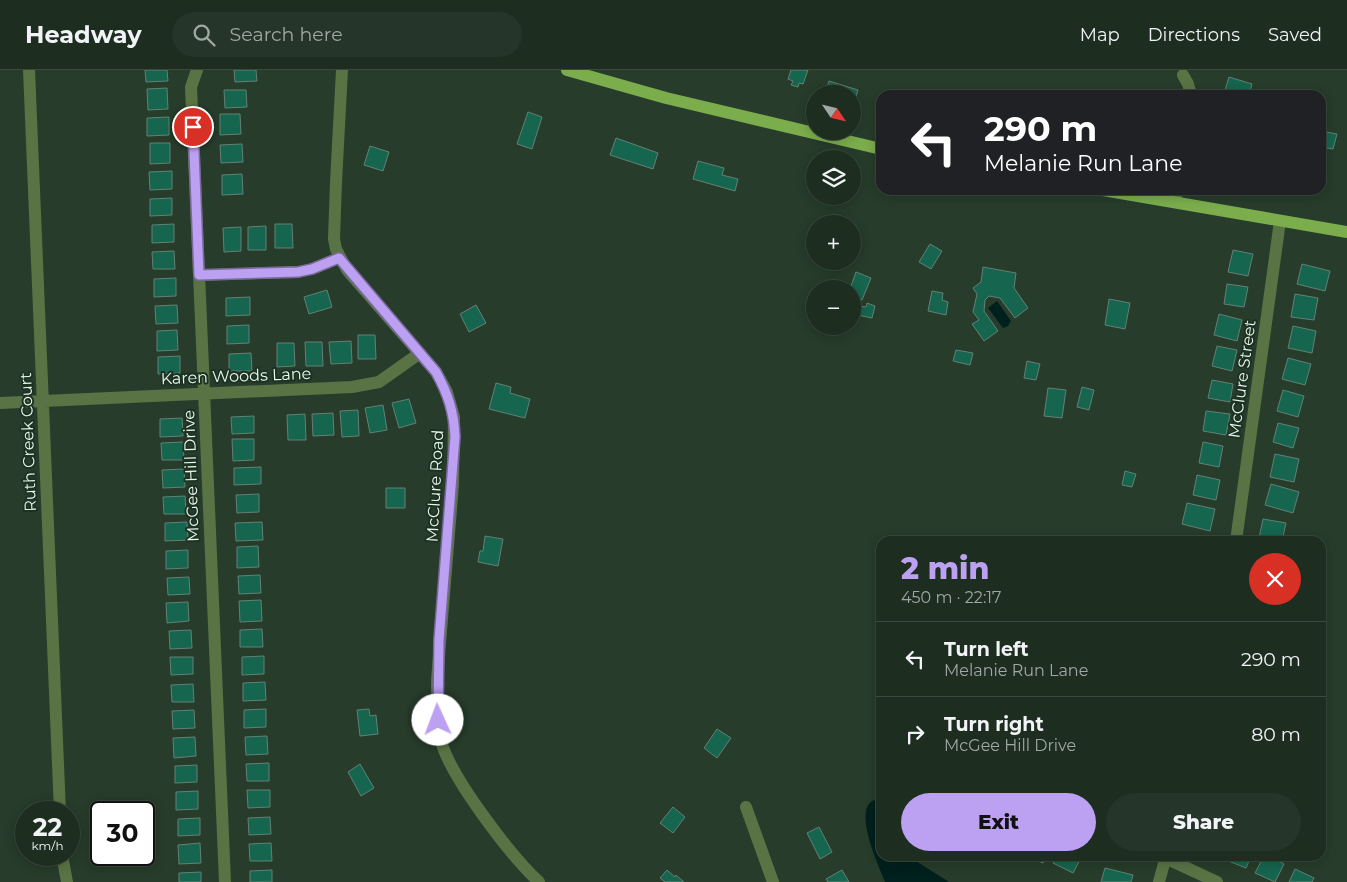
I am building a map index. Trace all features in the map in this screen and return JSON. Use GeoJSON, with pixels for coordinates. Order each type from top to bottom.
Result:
{"type":"FeatureCollection","features":[{"type":"Feature","properties":{"kind":"main road"},"geometry":{"type":"LineString","coordinates":[[568,70],[666,98],[876,149]]}},
{"type":"Feature","properties":{"kind":"main road"},"geometry":{"type":"LineString","coordinates":[[1176,196],[1280,220],[1347,232]]}},
{"type":"Feature","properties":{"kind":"street","name":"Ruth Creek Court"},"geometry":{"type":"LineString","coordinates":[[29,70],[60,801]]}},
{"type":"Feature","properties":{"kind":"street","name":"McGee Hill Drive"},"geometry":{"type":"LineString","coordinates":[[197,70],[191,87],[225,882]]}},
{"type":"Feature","properties":{"kind":"street","name":"McClure Road"},"geometry":{"type":"LineString","coordinates":[[342,70],[334,238],[339,258],[436,372],[447,392],[454,417],[455,437],[437,680],[437,709],[441,742],[446,756],[491,825],[517,859],[539,882]]}},
{"type":"Feature","properties":{"kind":"street"},"geometry":{"type":"LineString","coordinates":[[1183,75],[1190,90]]}},
{"type":"Feature","properties":{"kind":"street","name":"McClure Street"},"geometry":{"type":"LineString","coordinates":[[1237,536],[1280,220]]}},
{"type":"Feature","properties":{"kind":"street"},"geometry":{"type":"LineString","coordinates":[[199,275],[298,272],[312,269],[339,258]]}},
{"type":"Feature","properties":{"kind":"street","name":"Karen Woods Lane"},"geometry":{"type":"LineString","coordinates":[[0,403],[368,385],[379,382],[395,373],[420,353]]}},
{"type":"Feature","properties":{"kind":"street"},"geometry":{"type":"LineString","coordinates":[[746,807],[773,882]]}},
{"type":"Feature","properties":{"kind":"street"},"geometry":{"type":"LineString","coordinates":[[1159,882],[1163,861]]}},
{"type":"Feature","properties":{"kind":"street"},"geometry":{"type":"LineString","coordinates":[[1172,861],[1217,882]]}},
{"type":"Feature","properties":{"kind":"street"},"geometry":{"type":"LineString","coordinates":[[64,866],[67,882]]}},
{"type":"Feature","properties":{"kind":"water"},"geometry":{"type":"Polygon","coordinates":[[[997,301],[1011,321],[1008,326],[1003,328],[988,308],[997,301]]]}},
{"type":"Feature","properties":{"kind":"water"},"geometry":{"type":"Polygon","coordinates":[[[874,800],[876,801],[876,860],[866,826],[868,806],[874,800]]]}},
{"type":"Feature","properties":{"kind":"water"},"geometry":{"type":"Polygon","coordinates":[[[877,861],[916,861],[949,882],[885,882],[877,861]]]}},
{"type":"Feature","properties":{"kind":"building"},"geometry":{"type":"Polygon","coordinates":[[[145,70],[167,70],[168,81],[146,82],[145,70]]]}},
{"type":"Feature","properties":{"kind":"building"},"geometry":{"type":"Polygon","coordinates":[[[234,70],[256,70],[257,81],[235,82],[234,70]]]}},
{"type":"Feature","properties":{"kind":"building"},"geometry":{"type":"Polygon","coordinates":[[[791,70],[808,70],[803,84],[799,83],[798,87],[791,85],[793,81],[788,79],[791,70]]]}},
{"type":"Feature","properties":{"kind":"building"},"geometry":{"type":"Polygon","coordinates":[[[1229,77],[1252,84],[1250,90],[1225,90],[1229,77]]]}},
{"type":"Feature","properties":{"kind":"building"},"geometry":{"type":"Polygon","coordinates":[[[829,81],[842,85],[828,85],[829,81]]]}},
{"type":"Feature","properties":{"kind":"building"},"geometry":{"type":"Polygon","coordinates":[[[167,88],[168,109],[148,110],[147,89],[167,88]]]}},
{"type":"Feature","properties":{"kind":"building"},"geometry":{"type":"Polygon","coordinates":[[[224,90],[246,90],[247,107],[225,108],[224,90]]]}},
{"type":"Feature","properties":{"kind":"building"},"geometry":{"type":"Polygon","coordinates":[[[528,112],[542,117],[532,149],[517,144],[528,112]]]}},
{"type":"Feature","properties":{"kind":"building"},"geometry":{"type":"Polygon","coordinates":[[[220,114],[240,114],[241,134],[220,135],[220,114]]]}},
{"type":"Feature","properties":{"kind":"building"},"geometry":{"type":"Polygon","coordinates":[[[169,117],[169,135],[147,136],[147,118],[169,117]]]}},
{"type":"Feature","properties":{"kind":"building"},"geometry":{"type":"Polygon","coordinates":[[[1326,132],[1337,134],[1333,149],[1326,148],[1326,132]]]}},
{"type":"Feature","properties":{"kind":"building"},"geometry":{"type":"Polygon","coordinates":[[[616,138],[658,153],[653,169],[610,155],[616,138]]]}},
{"type":"Feature","properties":{"kind":"building"},"geometry":{"type":"Polygon","coordinates":[[[150,143],[170,143],[170,163],[150,164],[150,143]]]}},
{"type":"Feature","properties":{"kind":"building"},"geometry":{"type":"Polygon","coordinates":[[[242,144],[243,162],[221,163],[220,145],[242,144]]]}},
{"type":"Feature","properties":{"kind":"building"},"geometry":{"type":"Polygon","coordinates":[[[370,146],[389,152],[383,171],[364,165],[370,146]]]}},
{"type":"Feature","properties":{"kind":"building"},"geometry":{"type":"Polygon","coordinates":[[[698,161],[724,168],[722,175],[738,179],[735,191],[693,179],[698,161]]]}},
{"type":"Feature","properties":{"kind":"building"},"geometry":{"type":"Polygon","coordinates":[[[172,171],[172,189],[150,190],[149,172],[172,171]]]}},
{"type":"Feature","properties":{"kind":"building"},"geometry":{"type":"Polygon","coordinates":[[[242,174],[243,194],[222,195],[222,175],[242,174]]]}},
{"type":"Feature","properties":{"kind":"building"},"geometry":{"type":"Polygon","coordinates":[[[172,198],[172,215],[150,216],[150,199],[172,198]]]}},
{"type":"Feature","properties":{"kind":"building"},"geometry":{"type":"Polygon","coordinates":[[[174,224],[174,242],[152,243],[152,225],[174,224]]]}},
{"type":"Feature","properties":{"kind":"building"},"geometry":{"type":"Polygon","coordinates":[[[275,224],[292,224],[293,248],[275,248],[275,224]]]}},
{"type":"Feature","properties":{"kind":"building"},"geometry":{"type":"Polygon","coordinates":[[[266,226],[266,250],[248,250],[248,227],[266,226]]]}},
{"type":"Feature","properties":{"kind":"building"},"geometry":{"type":"Polygon","coordinates":[[[241,227],[241,251],[224,252],[223,228],[241,227]]]}},
{"type":"Feature","properties":{"kind":"building"},"geometry":{"type":"Polygon","coordinates":[[[930,244],[942,251],[931,269],[919,262],[930,244]]]}},
{"type":"Feature","properties":{"kind":"building"},"geometry":{"type":"Polygon","coordinates":[[[1233,250],[1253,254],[1248,276],[1228,272],[1233,250]]]}},
{"type":"Feature","properties":{"kind":"building"},"geometry":{"type":"Polygon","coordinates":[[[174,251],[175,269],[153,269],[152,252],[174,251]]]}},
{"type":"Feature","properties":{"kind":"building"},"geometry":{"type":"Polygon","coordinates":[[[1302,264],[1330,271],[1325,291],[1297,284],[1302,264]]]}},
{"type":"Feature","properties":{"kind":"building"},"geometry":{"type":"Polygon","coordinates":[[[983,267],[1016,273],[1014,288],[1028,308],[1015,318],[1000,298],[989,296],[985,300],[984,311],[998,331],[984,341],[972,324],[979,320],[973,312],[977,294],[973,288],[981,282],[983,267]]]}},
{"type":"Feature","properties":{"kind":"building"},"geometry":{"type":"Polygon","coordinates":[[[856,272],[871,278],[862,300],[861,280],[853,280],[856,272]]]}},
{"type":"Feature","properties":{"kind":"building"},"geometry":{"type":"Polygon","coordinates":[[[176,278],[176,296],[154,297],[154,279],[176,278]]]}},
{"type":"Feature","properties":{"kind":"building"},"geometry":{"type":"Polygon","coordinates":[[[1227,284],[1248,287],[1244,307],[1224,304],[1227,284]]]}},
{"type":"Feature","properties":{"kind":"building"},"geometry":{"type":"Polygon","coordinates":[[[327,290],[332,307],[309,314],[304,297],[327,290]]]}},
{"type":"Feature","properties":{"kind":"building"},"geometry":{"type":"Polygon","coordinates":[[[932,291],[943,293],[942,300],[948,302],[946,315],[928,311],[932,291]]]}},
{"type":"Feature","properties":{"kind":"building"},"geometry":{"type":"Polygon","coordinates":[[[1295,294],[1318,298],[1314,320],[1291,317],[1295,294]]]}},
{"type":"Feature","properties":{"kind":"building"},"geometry":{"type":"Polygon","coordinates":[[[250,297],[250,315],[226,316],[226,298],[250,297]]]}},
{"type":"Feature","properties":{"kind":"building"},"geometry":{"type":"Polygon","coordinates":[[[1109,299],[1130,303],[1125,329],[1105,325],[1109,299]]]}},
{"type":"Feature","properties":{"kind":"building"},"geometry":{"type":"Polygon","coordinates":[[[867,303],[875,306],[872,318],[861,316],[861,306],[866,307],[867,303]]]}},
{"type":"Feature","properties":{"kind":"building"},"geometry":{"type":"Polygon","coordinates":[[[177,305],[178,323],[156,324],[155,306],[177,305]]]}},
{"type":"Feature","properties":{"kind":"building"},"geometry":{"type":"Polygon","coordinates":[[[476,305],[486,323],[469,332],[460,314],[476,305]]]}},
{"type":"Feature","properties":{"kind":"building"},"geometry":{"type":"Polygon","coordinates":[[[1219,314],[1242,320],[1237,341],[1214,335],[1219,314]]]}},
{"type":"Feature","properties":{"kind":"building"},"geometry":{"type":"Polygon","coordinates":[[[249,325],[249,343],[227,344],[227,326],[249,325]]]}},
{"type":"Feature","properties":{"kind":"building"},"geometry":{"type":"Polygon","coordinates":[[[1293,326],[1316,331],[1312,353],[1288,348],[1293,326]]]}},
{"type":"Feature","properties":{"kind":"building"},"geometry":{"type":"Polygon","coordinates":[[[177,330],[178,350],[157,351],[157,331],[177,330]]]}},
{"type":"Feature","properties":{"kind":"building"},"geometry":{"type":"Polygon","coordinates":[[[358,335],[375,335],[376,359],[358,359],[358,335]]]}},
{"type":"Feature","properties":{"kind":"building"},"geometry":{"type":"Polygon","coordinates":[[[351,341],[352,363],[331,364],[329,342],[351,341]]]}},
{"type":"Feature","properties":{"kind":"building"},"geometry":{"type":"Polygon","coordinates":[[[305,342],[322,342],[323,366],[306,366],[305,342]]]}},
{"type":"Feature","properties":{"kind":"building"},"geometry":{"type":"Polygon","coordinates":[[[277,343],[294,343],[295,366],[277,367],[277,343]]]}},
{"type":"Feature","properties":{"kind":"building"},"geometry":{"type":"Polygon","coordinates":[[[1217,346],[1237,350],[1232,371],[1212,366],[1217,346]]]}},
{"type":"Feature","properties":{"kind":"building"},"geometry":{"type":"Polygon","coordinates":[[[956,350],[973,353],[970,365],[953,361],[956,350]]]}},
{"type":"Feature","properties":{"kind":"building"},"geometry":{"type":"Polygon","coordinates":[[[251,353],[252,371],[229,371],[229,354],[251,353]]]}},
{"type":"Feature","properties":{"kind":"building"},"geometry":{"type":"Polygon","coordinates":[[[180,356],[180,373],[158,374],[158,357],[180,356]]]}},
{"type":"Feature","properties":{"kind":"building"},"geometry":{"type":"Polygon","coordinates":[[[1288,358],[1311,364],[1305,385],[1282,379],[1288,358]]]}},
{"type":"Feature","properties":{"kind":"building"},"geometry":{"type":"Polygon","coordinates":[[[1027,361],[1040,364],[1036,380],[1024,378],[1027,361]]]}},
{"type":"Feature","properties":{"kind":"building"},"geometry":{"type":"Polygon","coordinates":[[[1212,380],[1233,384],[1230,402],[1208,398],[1212,380]]]}},
{"type":"Feature","properties":{"kind":"building"},"geometry":{"type":"Polygon","coordinates":[[[496,383],[511,387],[510,393],[530,399],[525,418],[489,409],[496,383]]]}},
{"type":"Feature","properties":{"kind":"building"},"geometry":{"type":"Polygon","coordinates":[[[1082,387],[1094,390],[1089,410],[1077,407],[1082,387]]]}},
{"type":"Feature","properties":{"kind":"building"},"geometry":{"type":"Polygon","coordinates":[[[1048,388],[1066,390],[1062,418],[1044,416],[1048,388]]]}},
{"type":"Feature","properties":{"kind":"building"},"geometry":{"type":"Polygon","coordinates":[[[1283,390],[1304,396],[1298,417],[1277,411],[1283,390]]]}},
{"type":"Feature","properties":{"kind":"building"},"geometry":{"type":"Polygon","coordinates":[[[409,399],[416,423],[399,428],[392,403],[409,399]]]}},
{"type":"Feature","properties":{"kind":"building"},"geometry":{"type":"Polygon","coordinates":[[[383,405],[387,430],[370,433],[365,408],[383,405]]]}},
{"type":"Feature","properties":{"kind":"building"},"geometry":{"type":"Polygon","coordinates":[[[358,410],[359,436],[342,437],[340,411],[358,410]]]}},
{"type":"Feature","properties":{"kind":"building"},"geometry":{"type":"Polygon","coordinates":[[[1206,411],[1230,414],[1226,435],[1203,431],[1206,411]]]}},
{"type":"Feature","properties":{"kind":"building"},"geometry":{"type":"Polygon","coordinates":[[[333,413],[334,435],[313,436],[312,414],[333,413]]]}},
{"type":"Feature","properties":{"kind":"building"},"geometry":{"type":"Polygon","coordinates":[[[305,414],[306,440],[288,440],[287,415],[305,414]]]}},
{"type":"Feature","properties":{"kind":"building"},"geometry":{"type":"Polygon","coordinates":[[[254,416],[254,433],[232,434],[231,417],[254,416]]]}},
{"type":"Feature","properties":{"kind":"building"},"geometry":{"type":"Polygon","coordinates":[[[182,418],[183,436],[160,437],[160,419],[182,418]]]}},
{"type":"Feature","properties":{"kind":"building"},"geometry":{"type":"Polygon","coordinates":[[[1278,423],[1299,428],[1293,448],[1273,442],[1278,423]]]}},
{"type":"Feature","properties":{"kind":"building"},"geometry":{"type":"Polygon","coordinates":[[[232,439],[254,439],[254,460],[233,461],[232,439]]]}},
{"type":"Feature","properties":{"kind":"building"},"geometry":{"type":"Polygon","coordinates":[[[183,442],[184,460],[162,460],[161,443],[183,442]]]}},
{"type":"Feature","properties":{"kind":"building"},"geometry":{"type":"Polygon","coordinates":[[[1203,442],[1223,446],[1219,467],[1199,463],[1203,442]]]}},
{"type":"Feature","properties":{"kind":"building"},"geometry":{"type":"Polygon","coordinates":[[[1275,454],[1299,459],[1294,482],[1270,477],[1275,454]]]}},
{"type":"Feature","properties":{"kind":"building"},"geometry":{"type":"Polygon","coordinates":[[[261,467],[261,484],[234,485],[234,468],[261,467]]]}},
{"type":"Feature","properties":{"kind":"building"},"geometry":{"type":"Polygon","coordinates":[[[184,469],[185,487],[163,488],[162,470],[184,469]]]}},
{"type":"Feature","properties":{"kind":"building"},"geometry":{"type":"Polygon","coordinates":[[[1125,471],[1136,474],[1132,487],[1122,485],[1125,471]]]}},
{"type":"Feature","properties":{"kind":"building"},"geometry":{"type":"Polygon","coordinates":[[[1197,475],[1220,480],[1216,500],[1193,495],[1197,475]]]}},
{"type":"Feature","properties":{"kind":"building"},"geometry":{"type":"Polygon","coordinates":[[[1271,484],[1299,492],[1293,513],[1265,505],[1271,484]]]}},
{"type":"Feature","properties":{"kind":"building"},"geometry":{"type":"Polygon","coordinates":[[[386,488],[405,488],[405,508],[386,508],[386,488]]]}},
{"type":"Feature","properties":{"kind":"building"},"geometry":{"type":"Polygon","coordinates":[[[259,494],[259,512],[237,513],[236,495],[259,494]]]}},
{"type":"Feature","properties":{"kind":"building"},"geometry":{"type":"Polygon","coordinates":[[[185,496],[186,514],[164,514],[163,497],[185,496]]]}},
{"type":"Feature","properties":{"kind":"building"},"geometry":{"type":"Polygon","coordinates":[[[1187,503],[1215,509],[1210,531],[1182,524],[1187,503]]]}},
{"type":"Feature","properties":{"kind":"building"},"geometry":{"type":"Polygon","coordinates":[[[1263,519],[1286,523],[1283,536],[1259,536],[1263,519]]]}},
{"type":"Feature","properties":{"kind":"building"},"geometry":{"type":"Polygon","coordinates":[[[187,522],[188,540],[165,541],[165,523],[187,522]]]}},
{"type":"Feature","properties":{"kind":"building"},"geometry":{"type":"Polygon","coordinates":[[[262,522],[263,540],[236,541],[235,523],[262,522]]]}},
{"type":"Feature","properties":{"kind":"building"},"geometry":{"type":"Polygon","coordinates":[[[485,536],[503,539],[498,566],[478,562],[480,551],[483,551],[485,536]]]}},
{"type":"Feature","properties":{"kind":"building"},"geometry":{"type":"Polygon","coordinates":[[[258,546],[259,567],[237,568],[237,547],[258,546]]]}},
{"type":"Feature","properties":{"kind":"building"},"geometry":{"type":"Polygon","coordinates":[[[188,550],[188,568],[166,569],[166,551],[188,550]]]}},
{"type":"Feature","properties":{"kind":"building"},"geometry":{"type":"Polygon","coordinates":[[[260,575],[261,593],[239,594],[238,576],[260,575]]]}},
{"type":"Feature","properties":{"kind":"building"},"geometry":{"type":"Polygon","coordinates":[[[189,577],[190,594],[168,595],[167,578],[189,577]]]}},
{"type":"Feature","properties":{"kind":"building"},"geometry":{"type":"Polygon","coordinates":[[[261,600],[262,621],[240,622],[239,601],[261,600]]]}},
{"type":"Feature","properties":{"kind":"building"},"geometry":{"type":"Polygon","coordinates":[[[188,602],[189,621],[167,623],[166,603],[188,602]]]}},
{"type":"Feature","properties":{"kind":"building"},"geometry":{"type":"Polygon","coordinates":[[[262,629],[263,647],[240,647],[240,630],[262,629]]]}},
{"type":"Feature","properties":{"kind":"building"},"geometry":{"type":"Polygon","coordinates":[[[191,630],[192,648],[170,649],[169,631],[191,630]]]}},
{"type":"Feature","properties":{"kind":"building"},"geometry":{"type":"Polygon","coordinates":[[[264,656],[264,674],[242,675],[242,657],[264,656]]]}},
{"type":"Feature","properties":{"kind":"building"},"geometry":{"type":"Polygon","coordinates":[[[170,657],[193,657],[193,674],[171,675],[170,657]]]}},
{"type":"Feature","properties":{"kind":"building"},"geometry":{"type":"Polygon","coordinates":[[[265,682],[266,700],[243,701],[243,683],[265,682]]]}},
{"type":"Feature","properties":{"kind":"building"},"geometry":{"type":"Polygon","coordinates":[[[193,684],[194,702],[172,702],[171,685],[193,684]]]}},
{"type":"Feature","properties":{"kind":"building"},"geometry":{"type":"Polygon","coordinates":[[[266,709],[266,727],[244,728],[244,710],[266,709]]]}},
{"type":"Feature","properties":{"kind":"building"},"geometry":{"type":"Polygon","coordinates":[[[369,709],[370,716],[376,715],[378,734],[360,736],[357,710],[369,709]]]}},
{"type":"Feature","properties":{"kind":"building"},"geometry":{"type":"Polygon","coordinates":[[[194,710],[195,728],[173,729],[172,711],[194,710]]]}},
{"type":"Feature","properties":{"kind":"building"},"geometry":{"type":"Polygon","coordinates":[[[717,729],[731,738],[717,758],[704,748],[717,729]]]}},
{"type":"Feature","properties":{"kind":"building"},"geometry":{"type":"Polygon","coordinates":[[[267,736],[268,754],[246,755],[245,737],[267,736]]]}},
{"type":"Feature","properties":{"kind":"building"},"geometry":{"type":"Polygon","coordinates":[[[195,737],[196,756],[174,758],[173,738],[195,737]]]}},
{"type":"Feature","properties":{"kind":"building"},"geometry":{"type":"Polygon","coordinates":[[[269,763],[269,781],[247,781],[246,764],[269,763]]]}},
{"type":"Feature","properties":{"kind":"building"},"geometry":{"type":"Polygon","coordinates":[[[360,764],[374,788],[361,796],[348,772],[360,764]]]}},
{"type":"Feature","properties":{"kind":"building"},"geometry":{"type":"Polygon","coordinates":[[[197,765],[197,782],[175,783],[175,766],[197,765]]]}},
{"type":"Feature","properties":{"kind":"building"},"geometry":{"type":"Polygon","coordinates":[[[247,790],[270,790],[270,807],[248,808],[247,790]]]}},
{"type":"Feature","properties":{"kind":"building"},"geometry":{"type":"Polygon","coordinates":[[[198,791],[198,809],[176,810],[176,792],[198,791]]]}},
{"type":"Feature","properties":{"kind":"building"},"geometry":{"type":"Polygon","coordinates":[[[673,807],[685,817],[673,833],[660,823],[673,807]]]}},
{"type":"Feature","properties":{"kind":"building"},"geometry":{"type":"Polygon","coordinates":[[[270,817],[271,834],[249,835],[248,818],[270,817]]]}},
{"type":"Feature","properties":{"kind":"building"},"geometry":{"type":"Polygon","coordinates":[[[200,818],[200,835],[178,836],[178,819],[200,818]]]}},
{"type":"Feature","properties":{"kind":"building"},"geometry":{"type":"Polygon","coordinates":[[[819,827],[832,852],[820,859],[807,833],[819,827]]]}},
{"type":"Feature","properties":{"kind":"building"},"geometry":{"type":"Polygon","coordinates":[[[200,843],[201,863],[179,864],[178,845],[200,843]]]}},
{"type":"Feature","properties":{"kind":"building"},"geometry":{"type":"Polygon","coordinates":[[[271,843],[272,861],[250,861],[249,844],[271,843]]]}},
{"type":"Feature","properties":{"kind":"building"},"geometry":{"type":"Polygon","coordinates":[[[1054,861],[1079,861],[1073,873],[1053,863],[1054,861]]]}},
{"type":"Feature","properties":{"kind":"building"},"geometry":{"type":"Polygon","coordinates":[[[1228,861],[1249,861],[1246,868],[1228,861]]]}},
{"type":"Feature","properties":{"kind":"building"},"geometry":{"type":"Polygon","coordinates":[[[1261,861],[1279,861],[1284,864],[1275,882],[1255,873],[1261,861]]]}},
{"type":"Feature","properties":{"kind":"building"},"geometry":{"type":"Polygon","coordinates":[[[1105,868],[1133,875],[1131,882],[1101,882],[1105,868]]]}},
{"type":"Feature","properties":{"kind":"building"},"geometry":{"type":"Polygon","coordinates":[[[1295,869],[1314,878],[1312,882],[1289,882],[1295,869]]]}},
{"type":"Feature","properties":{"kind":"building"},"geometry":{"type":"Polygon","coordinates":[[[272,870],[272,882],[250,882],[250,871],[272,870]]]}},
{"type":"Feature","properties":{"kind":"building"},"geometry":{"type":"Polygon","coordinates":[[[667,870],[684,882],[665,882],[660,878],[667,870]]]}},
{"type":"Feature","properties":{"kind":"building"},"geometry":{"type":"Polygon","coordinates":[[[842,870],[849,882],[828,882],[826,879],[842,870]]]}},
{"type":"Feature","properties":{"kind":"building"},"geometry":{"type":"Polygon","coordinates":[[[201,872],[201,882],[179,882],[179,873],[201,872]]]}},
{"type":"Feature","properties":{"kind":"route"},"geometry":{"type":"LineString","coordinates":[[193,127],[199,275],[298,272],[312,269],[339,258],[347,270],[436,372],[447,392],[452,405],[455,437],[452,503],[439,640],[438,720]]}}]}
